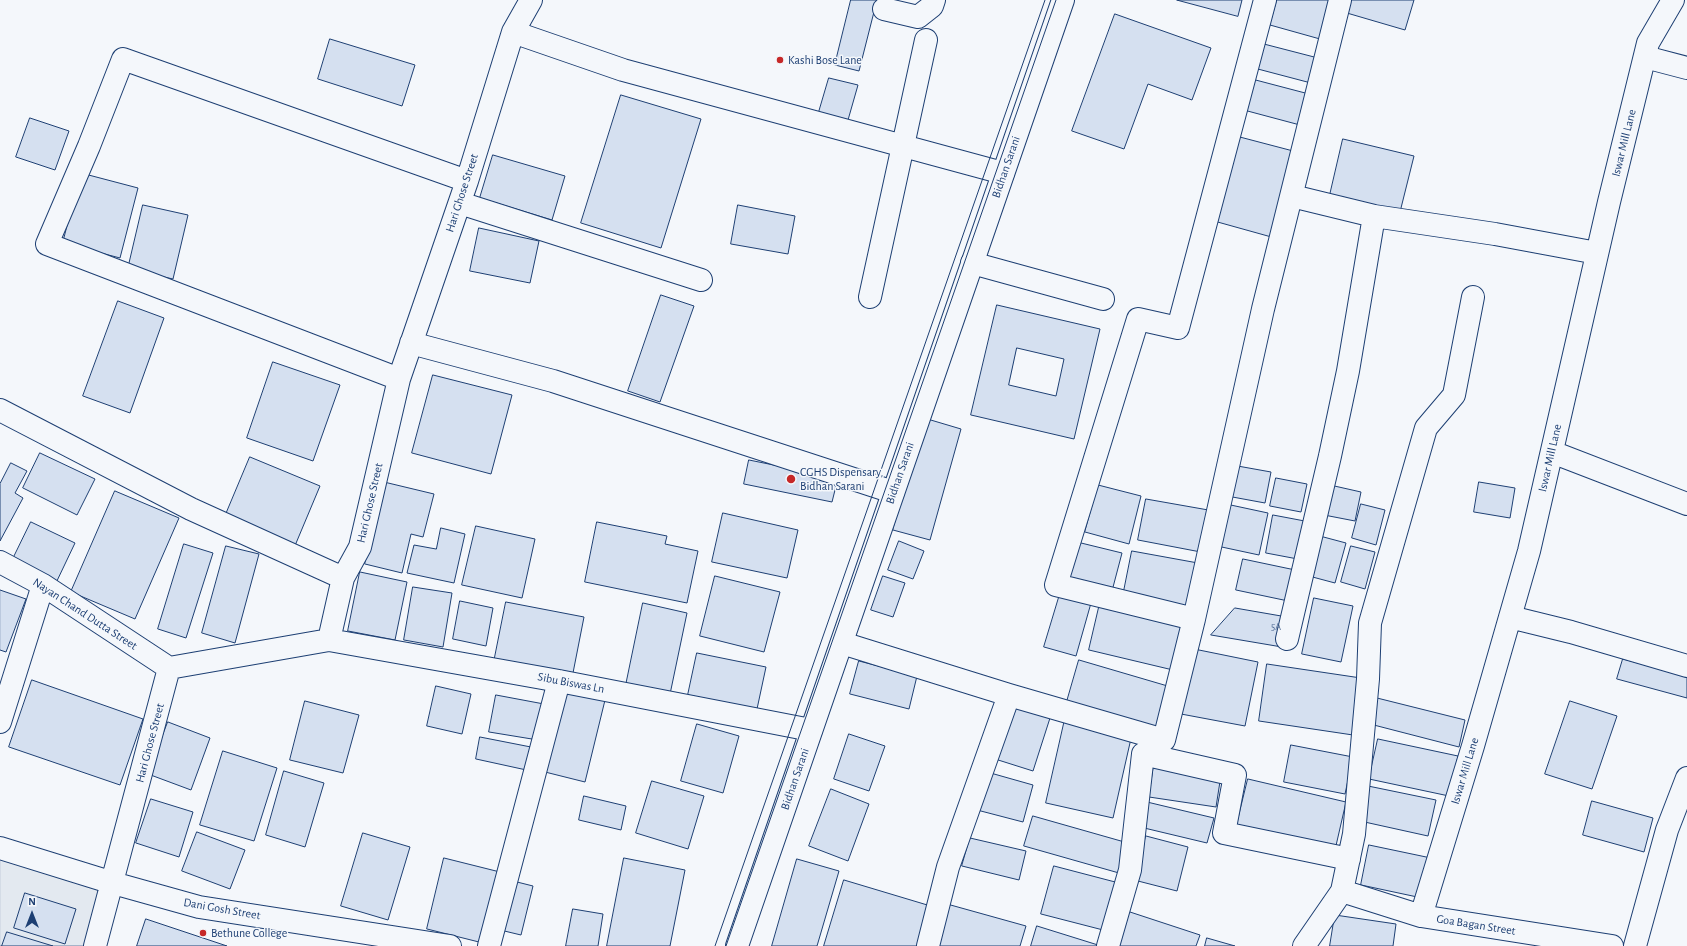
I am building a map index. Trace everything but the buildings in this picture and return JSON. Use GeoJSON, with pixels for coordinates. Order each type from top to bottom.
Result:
{"type":"FeatureCollection","features":[{"type":"Feature","properties":{"kind":"street","name":"Hari Ghose Street"},"geometry":{"type":"LineString","coordinates":[[329,640],[343,578],[360,547],[399,379],[460,203],[513,32],[531,0]]}},
{"type":"Feature","properties":{"kind":"street"},"geometry":{"type":"LineString","coordinates":[[884,9],[918,17],[932,6],[934,0]]}},
{"type":"Feature","properties":{"kind":"street","name":"Bidhan Sarani"},"geometry":{"type":"LineString","coordinates":[[737,946],[1063,0]]}},
{"type":"Feature","properties":{"kind":"street"},"geometry":{"type":"LineString","coordinates":[[1194,619],[1056,586],[1138,319],[1178,328],[1265,0]]}},
{"type":"Feature","properties":{"kind":"street"},"geometry":{"type":"LineString","coordinates":[[1108,946],[1130,870],[1143,754],[1164,740],[1194,619],[1263,309],[1340,0]]}},
{"type":"Feature","properties":{"kind":"street","name":"Iswar Mill Lane"},"geometry":{"type":"LineString","coordinates":[[1421,916],[1473,746],[1529,551],[1597,253],[1648,43],[1673,0]]}},
{"type":"Feature","properties":{"kind":"street"},"geometry":{"type":"LineString","coordinates":[[513,32],[623,70],[1003,173]]}},
{"type":"Feature","properties":{"kind":"street"},"geometry":{"type":"LineString","coordinates":[[870,297],[926,40]]}},
{"type":"Feature","properties":{"kind":"street"},"geometry":{"type":"LineString","coordinates":[[1645,56],[1687,68]]}},
{"type":"Feature","properties":{"kind":"street"},"geometry":{"type":"LineString","coordinates":[[399,379],[47,244],[89,146],[123,59],[467,180]]}},
{"type":"Feature","properties":{"kind":"street"},"geometry":{"type":"LineString","coordinates":[[1292,196],[1374,216],[1494,234],[1597,253]]}},
{"type":"Feature","properties":{"kind":"street"},"geometry":{"type":"LineString","coordinates":[[460,203],[702,280]]}},
{"type":"Feature","properties":{"kind":"street"},"geometry":{"type":"LineString","coordinates":[[1287,639],[1330,456],[1348,371],[1374,216]]}},
{"type":"Feature","properties":{"kind":"street"},"geometry":{"type":"LineString","coordinates":[[972,263],[1103,299]]}},
{"type":"Feature","properties":{"kind":"street"},"geometry":{"type":"LineString","coordinates":[[1304,946],[1342,891],[1354,834],[1367,694],[1370,623],[1426,428],[1454,395],[1473,297]]}},
{"type":"Feature","properties":{"kind":"street"},"geometry":{"type":"LineString","coordinates":[[411,343],[553,381],[893,492]]}},
{"type":"Feature","properties":{"kind":"street"},"geometry":{"type":"LineString","coordinates":[[0,410],[191,509],[343,578]]}},
{"type":"Feature","properties":{"kind":"street"},"geometry":{"type":"LineString","coordinates":[[1552,452],[1687,504]]}},
{"type":"Feature","properties":{"kind":"street","name":"Nayan Chand Dutta Street"},"geometry":{"type":"LineString","coordinates":[[0,562],[43,586],[169,668]]}},
{"type":"Feature","properties":{"kind":"street"},"geometry":{"type":"LineString","coordinates":[[0,722],[43,586]]}},
{"type":"Feature","properties":{"kind":"street"},"geometry":{"type":"LineString","coordinates":[[1510,617],[1571,632],[1687,666]]}},
{"type":"Feature","properties":{"kind":"street"},"geometry":{"type":"LineString","coordinates":[[169,668],[329,640]]}},
{"type":"Feature","properties":{"kind":"street","name":"Sibu Biswas Ln"},"geometry":{"type":"LineString","coordinates":[[329,640],[559,681],[811,730]]}},
{"type":"Feature","properties":{"kind":"street"},"geometry":{"type":"LineString","coordinates":[[842,643],[1009,695],[1164,740]]}},
{"type":"Feature","properties":{"kind":"street","name":"Hari Ghose Street"},"geometry":{"type":"LineString","coordinates":[[95,946],[169,668]]}},
{"type":"Feature","properties":{"kind":"street"},"geometry":{"type":"LineString","coordinates":[[489,946],[559,681]]}},
{"type":"Feature","properties":{"kind":"street"},"geometry":{"type":"LineString","coordinates":[[928,946],[948,867],[1009,695]]}},
{"type":"Feature","properties":{"kind":"street"},"geometry":{"type":"LineString","coordinates":[[1143,754],[1235,775],[1224,834],[1349,859]]}},
{"type":"Feature","properties":{"kind":"street"},"geometry":{"type":"LineString","coordinates":[[1635,946],[1667,830],[1687,778]]}},
{"type":"Feature","properties":{"kind":"street","name":"Dani Gosh Street"},"geometry":{"type":"LineString","coordinates":[[0,848],[113,883],[199,907],[450,946]]}},
{"type":"Feature","properties":{"kind":"street","name":"Goa Bagan Street"},"geometry":{"type":"LineString","coordinates":[[1342,891],[1421,916],[1606,945]]}},
{"type":"Feature","properties":{"kind":"shaded area"},"geometry":{"type":"Polygon","coordinates":[[[0,857],[109,889],[89,946],[0,946],[0,857]]]}},
{"type":"Feature","properties":{"kind":"tram line"},"geometry":{"type":"LineString","coordinates":[[715,946],[1045,0]]}},
{"type":"Feature","properties":{"kind":"tram line"},"geometry":{"type":"LineString","coordinates":[[726,946],[1056,0]]}},
{"type":"Feature","properties":{"kind":"place","name":"Kashi Bose Lane"},"geometry":{"type":"Point","coordinates":[780,60]}},
{"type":"Feature","properties":{"kind":"place","name":"CGHS Dispensary, Bidhan Sarani"},"geometry":{"type":"Point","coordinates":[791,479]}},
{"type":"Feature","properties":{"kind":"place","name":"Bethune College"},"geometry":{"type":"Point","coordinates":[203,933]}}]}
